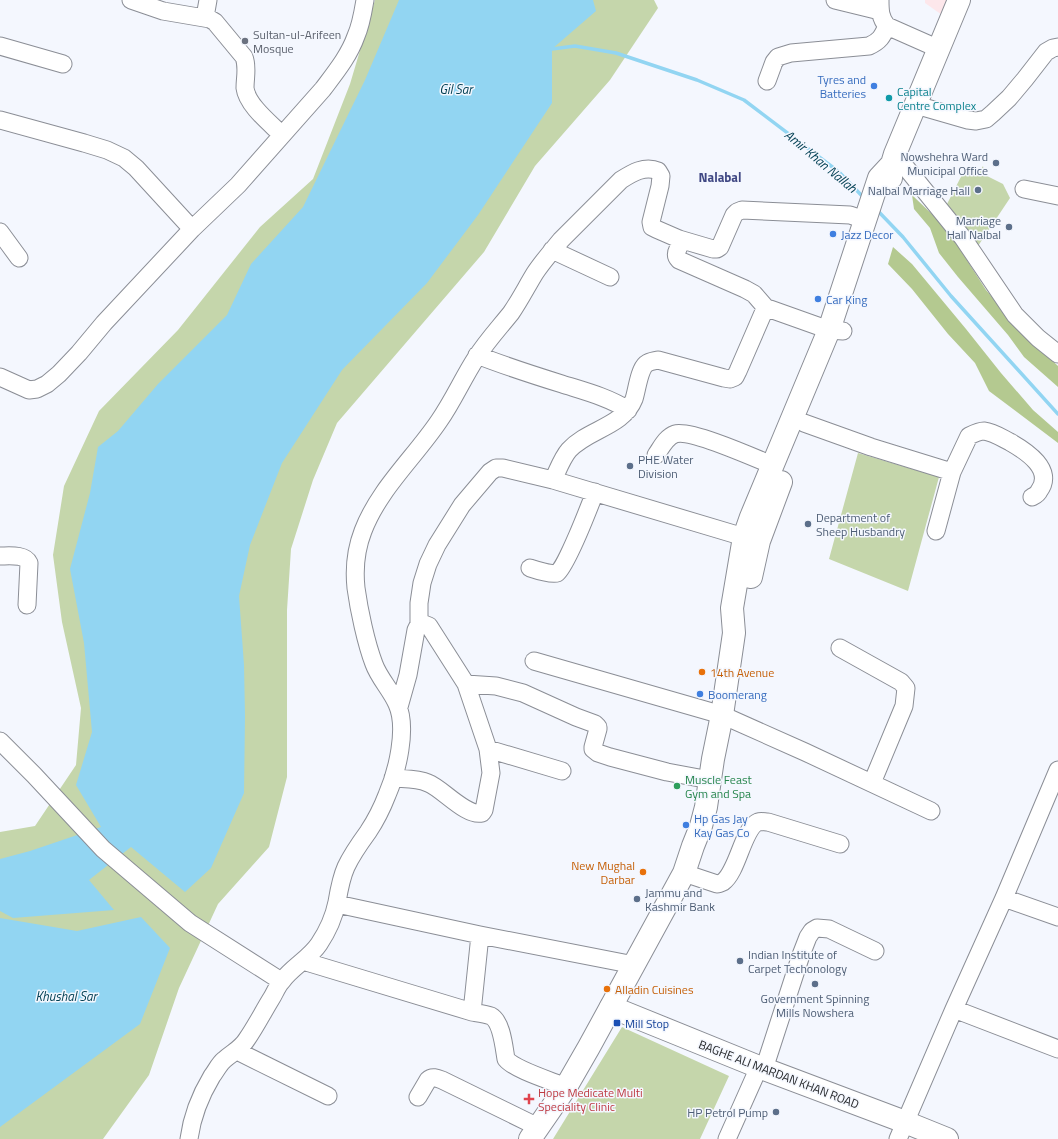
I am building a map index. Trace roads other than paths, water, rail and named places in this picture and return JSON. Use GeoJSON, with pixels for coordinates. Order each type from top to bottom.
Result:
{"type":"FeatureCollection","features":[{"type":"Feature","properties":{"kind":"main road"},"geometry":{"type":"LineString","coordinates":[[734,633],[744,612],[759,541],[777,492],[798,420],[836,331],[889,170],[959,0]]}},
{"type":"Feature","properties":{"kind":"main road"},"geometry":{"type":"LineString","coordinates":[[534,1133],[566,1087],[590,1047],[684,873],[701,826],[706,807],[734,633],[732,608],[744,537],[772,465],[798,420]]}},
{"type":"Feature","properties":{"kind":"main road","name":"BAGHE ALI MARDAN KHAN ROAD"},"geometry":{"type":"LineString","coordinates":[[611,1007],[761,1068],[902,1130],[948,1139]]}},
{"type":"Feature","properties":{"kind":"street"},"geometry":{"type":"LineString","coordinates":[[131,0],[163,12],[205,17],[215,22],[244,57],[246,63],[246,96],[251,104],[282,135]]}},
{"type":"Feature","properties":{"kind":"street"},"geometry":{"type":"LineString","coordinates":[[205,17],[208,0]]}},
{"type":"Feature","properties":{"kind":"street"},"geometry":{"type":"LineString","coordinates":[[0,377],[29,390],[37,389],[60,374],[104,323],[192,229],[238,185],[323,89],[347,55],[356,37],[362,20],[365,0]]}},
{"type":"Feature","properties":{"kind":"street"},"geometry":{"type":"LineString","coordinates":[[835,0],[882,12],[939,49]]}},
{"type":"Feature","properties":{"kind":"street"},"geometry":{"type":"LineString","coordinates":[[767,81],[774,62],[778,57],[791,53],[869,46],[877,42],[883,36],[882,12]]}},
{"type":"Feature","properties":{"kind":"street"},"geometry":{"type":"LineString","coordinates":[[0,46],[63,64]]}},
{"type":"Feature","properties":{"kind":"street"},"geometry":{"type":"LineString","coordinates":[[916,105],[968,120],[976,121],[986,119],[1009,98],[1046,52],[1058,47]]}},
{"type":"Feature","properties":{"kind":"street"},"geometry":{"type":"LineString","coordinates":[[0,120],[90,144],[124,158],[136,168],[192,229]]}},
{"type":"Feature","properties":{"kind":"street"},"geometry":{"type":"LineString","coordinates":[[189,1139],[196,1108],[206,1086],[218,1066],[224,1059],[242,1047],[281,981],[314,951],[320,942],[337,904],[339,888],[345,869],[354,850],[369,831],[382,809],[393,778],[401,742],[402,724],[398,707],[390,691],[380,678],[374,665],[356,587],[356,566],[362,532],[382,494],[424,442],[441,418],[477,355],[511,312],[536,272],[552,250],[621,180],[639,171],[652,168],[658,171],[661,176],[651,222],[652,227],[679,239],[713,249],[720,247],[734,215],[742,210],[850,215],[871,223]]}},
{"type":"Feature","properties":{"kind":"street"},"geometry":{"type":"LineString","coordinates":[[889,170],[963,238],[1015,315],[1038,338],[1058,354]]}},
{"type":"Feature","properties":{"kind":"street"},"geometry":{"type":"LineString","coordinates":[[1024,189],[1058,196]]}},
{"type":"Feature","properties":{"kind":"street"},"geometry":{"type":"LineString","coordinates":[[0,232],[19,258]]}},
{"type":"Feature","properties":{"kind":"street"},"geometry":{"type":"LineString","coordinates":[[679,239],[680,246],[676,257],[680,260],[754,294],[767,309],[836,331]]}},
{"type":"Feature","properties":{"kind":"street"},"geometry":{"type":"LineString","coordinates":[[552,250],[610,277]]}},
{"type":"Feature","properties":{"kind":"street"},"geometry":{"type":"LineString","coordinates":[[553,480],[568,450],[581,439],[614,421],[628,410],[634,399],[643,370],[646,365],[652,361],[658,360],[724,378],[730,379],[735,377],[764,311],[767,309]]}},
{"type":"Feature","properties":{"kind":"street"},"geometry":{"type":"LineString","coordinates":[[477,355],[511,368],[618,403],[628,410]]}},
{"type":"Feature","properties":{"kind":"street"},"geometry":{"type":"LineString","coordinates":[[798,420],[871,447],[952,472]]}},
{"type":"Feature","properties":{"kind":"street"},"geometry":{"type":"LineString","coordinates":[[936,531],[952,472],[969,436],[983,431],[999,436],[1019,447],[1036,459],[1042,470],[1044,481],[1039,492],[1032,497]]}},
{"type":"Feature","properties":{"kind":"street"},"geometry":{"type":"LineString","coordinates":[[656,455],[667,440],[674,434],[687,433],[722,444],[772,465]]}},
{"type":"Feature","properties":{"kind":"street"},"geometry":{"type":"LineString","coordinates":[[398,707],[408,675],[414,637],[419,624],[422,583],[428,564],[437,545],[462,505],[490,472],[496,468],[503,468],[553,480],[744,537]]}},
{"type":"Feature","properties":{"kind":"street"},"geometry":{"type":"LineString","coordinates":[[530,568],[553,573],[558,572],[561,569],[570,552],[595,492]]}},
{"type":"Feature","properties":{"kind":"street"},"geometry":{"type":"LineString","coordinates":[[0,556],[24,557],[28,560],[27,605]]}},
{"type":"Feature","properties":{"kind":"street"},"geometry":{"type":"LineString","coordinates":[[393,778],[420,780],[429,783],[436,786],[455,803],[473,813],[482,813],[486,800],[490,773],[488,750],[466,684],[429,626],[419,624]]}},
{"type":"Feature","properties":{"kind":"street"},"geometry":{"type":"LineString","coordinates":[[840,648],[901,682],[906,688],[904,706],[872,783]]}},
{"type":"Feature","properties":{"kind":"street"},"geometry":{"type":"LineString","coordinates":[[534,661],[722,715],[931,811]]}},
{"type":"Feature","properties":{"kind":"street"},"geometry":{"type":"LineString","coordinates":[[466,684],[496,686],[523,693],[595,724],[598,729],[593,749],[598,753],[667,772],[710,780]]}},
{"type":"Feature","properties":{"kind":"street"},"geometry":{"type":"LineString","coordinates":[[0,741],[98,844],[190,922],[281,981]]}},
{"type":"Feature","properties":{"kind":"street"},"geometry":{"type":"LineString","coordinates":[[488,750],[562,772]]}},
{"type":"Feature","properties":{"kind":"street"},"geometry":{"type":"LineString","coordinates":[[902,1130],[954,1008],[1004,898],[1058,773]]}},
{"type":"Feature","properties":{"kind":"street"},"geometry":{"type":"LineString","coordinates":[[684,873],[717,884],[723,882],[731,872],[749,833],[754,825],[760,822],[768,822],[840,844]]}},
{"type":"Feature","properties":{"kind":"street"},"geometry":{"type":"LineString","coordinates":[[1004,898],[1058,917]]}},
{"type":"Feature","properties":{"kind":"street"},"geometry":{"type":"LineString","coordinates":[[337,904],[634,966]]}},
{"type":"Feature","properties":{"kind":"street"},"geometry":{"type":"LineString","coordinates":[[726,1139],[761,1068],[801,955],[812,931],[817,928],[829,929],[875,951]]}},
{"type":"Feature","properties":{"kind":"street"},"geometry":{"type":"LineString","coordinates":[[472,1012],[480,935]]}},
{"type":"Feature","properties":{"kind":"street"},"geometry":{"type":"LineString","coordinates":[[302,962],[472,1012],[491,1016],[499,1025],[506,1058],[510,1062],[518,1068],[566,1087]]}},
{"type":"Feature","properties":{"kind":"street"},"geometry":{"type":"LineString","coordinates":[[954,1008],[1058,1049]]}},
{"type":"Feature","properties":{"kind":"street"},"geometry":{"type":"LineString","coordinates":[[237,1051],[328,1096]]}},
{"type":"Feature","properties":{"kind":"street"},"geometry":{"type":"LineString","coordinates":[[418,1098],[428,1080],[433,1077],[442,1080],[534,1133]]}},
{"type":"Feature","properties":{"kind":"water","name":"Gil Sar"},"geometry":{"type":"Polygon","coordinates":[[[399,0],[593,0],[596,11],[552,49],[552,103],[478,215],[427,283],[342,370],[282,463],[250,545],[239,596],[244,665],[244,793],[211,868],[185,892],[131,847],[89,880],[114,910],[13,918],[0,911],[0,859],[30,851],[101,827],[76,785],[92,732],[84,643],[70,569],[90,493],[98,447],[118,431],[158,384],[227,315],[251,264],[303,207],[365,80],[399,0]]]}},
{"type":"Feature","properties":{"kind":"water","name":"Khushal Sar"},"geometry":{"type":"Polygon","coordinates":[[[141,917],[170,948],[140,1024],[0,1127],[0,918],[77,931],[141,917]]]}},
{"type":"Feature","properties":{"kind":"waterway","name":"Amir Khan Nallah"},"geometry":{"type":"LineString","coordinates":[[552,49],[575,46],[616,53],[697,80],[744,100],[839,172],[865,199]]}},
{"type":"Feature","properties":{"kind":"waterway","name":"Amir Khan Nallah"},"geometry":{"type":"LineString","coordinates":[[877,210],[903,237],[951,296],[1058,414]]}},
{"type":"Feature","properties":{"kind":"place","name":"Sultan-ul-Arifeen Mosque"},"geometry":{"type":"Point","coordinates":[245,41]}},
{"type":"Feature","properties":{"kind":"place","name":"Tyres and Batteries"},"geometry":{"type":"Point","coordinates":[874,86]}},
{"type":"Feature","properties":{"kind":"place","name":"Capital Centre Complex"},"geometry":{"type":"Point","coordinates":[889,98]}},
{"type":"Feature","properties":{"kind":"place","name":"Nowshehra Ward Municipal Office"},"geometry":{"type":"Point","coordinates":[996,163]}},
{"type":"Feature","properties":{"kind":"place","name":"Nalbal Marriage Hall"},"geometry":{"type":"Point","coordinates":[978,190]}},
{"type":"Feature","properties":{"kind":"place","name":"Marriage Hall Nalbal"},"geometry":{"type":"Point","coordinates":[1009,227]}},
{"type":"Feature","properties":{"kind":"place","name":"Jazz Decor"},"geometry":{"type":"Point","coordinates":[833,234]}},
{"type":"Feature","properties":{"kind":"place","name":"Car King"},"geometry":{"type":"Point","coordinates":[818,299]}},
{"type":"Feature","properties":{"kind":"place","name":"PHE Water Division"},"geometry":{"type":"Point","coordinates":[630,466]}},
{"type":"Feature","properties":{"kind":"place","name":"Department of Sheep Husbandry"},"geometry":{"type":"Point","coordinates":[808,524]}},
{"type":"Feature","properties":{"kind":"place","name":"14th Avenue"},"geometry":{"type":"Point","coordinates":[702,672]}},
{"type":"Feature","properties":{"kind":"place","name":"Boomerang"},"geometry":{"type":"Point","coordinates":[700,694]}},
{"type":"Feature","properties":{"kind":"place","name":"Muscle Feast Gym and Spa"},"geometry":{"type":"Point","coordinates":[677,786]}},
{"type":"Feature","properties":{"kind":"place","name":"Hp Gas Jay Kay Gas Co"},"geometry":{"type":"Point","coordinates":[686,825]}},
{"type":"Feature","properties":{"kind":"place","name":"New Mughal Darbar"},"geometry":{"type":"Point","coordinates":[643,872]}},
{"type":"Feature","properties":{"kind":"place","name":"Jammu and Kashmir Bank"},"geometry":{"type":"Point","coordinates":[637,899]}},
{"type":"Feature","properties":{"kind":"place","name":"Indian Institute of Carpet Techonology"},"geometry":{"type":"Point","coordinates":[740,961]}},
{"type":"Feature","properties":{"kind":"place","name":"Government Spinning Mills Nowshera"},"geometry":{"type":"Point","coordinates":[815,984]}},
{"type":"Feature","properties":{"kind":"place","name":"Alladin Cuisines"},"geometry":{"type":"Point","coordinates":[607,989]}},
{"type":"Feature","properties":{"kind":"place","name":"Mill Stop"},"geometry":{"type":"Point","coordinates":[617,1023]}},
{"type":"Feature","properties":{"kind":"place","name":"Hope Medicate Multi Speciality Clinic"},"geometry":{"type":"Point","coordinates":[529,1099]}},
{"type":"Feature","properties":{"kind":"place","name":"HP Petrol Pump"},"geometry":{"type":"Point","coordinates":[776,1112]}},
{"type":"Feature","properties":{"kind":"district","name":"Nalabal"},"geometry":{"type":"Point","coordinates":[720,177]}}]}
